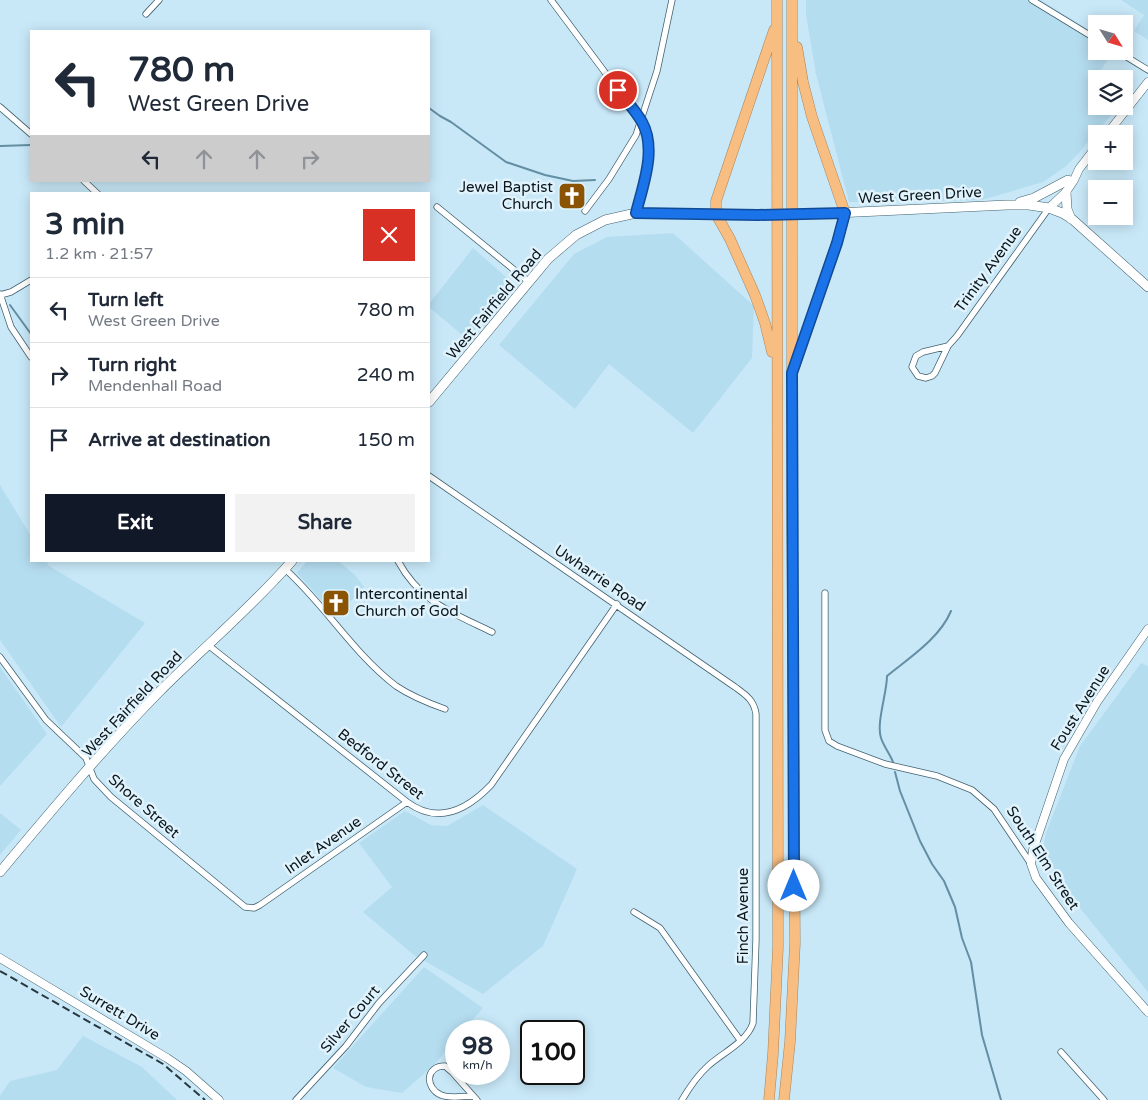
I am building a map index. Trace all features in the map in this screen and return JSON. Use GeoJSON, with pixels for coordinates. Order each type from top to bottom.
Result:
{"type":"FeatureCollection","features":[{"type":"Feature","properties":{"kind":"highway"},"geometry":{"type":"LineString","coordinates":[[769,1100],[778,947],[777,0]]}},
{"type":"Feature","properties":{"kind":"highway"},"geometry":{"type":"LineString","coordinates":[[784,1100],[790,1042],[795,943],[792,0]]}},
{"type":"Feature","properties":{"kind":"highway"},"geometry":{"type":"LineString","coordinates":[[792,19],[803,82],[812,117],[845,213],[837,243],[792,373]]}},
{"type":"Feature","properties":{"kind":"highway"},"geometry":{"type":"LineString","coordinates":[[776,370],[765,322],[730,239],[716,214],[716,201],[777,22]]}},
{"type":"Feature","properties":{"kind":"main road"},"geometry":{"type":"LineString","coordinates":[[1012,204],[1034,198],[1068,180]]}},
{"type":"Feature","properties":{"kind":"main road"},"geometry":{"type":"LineString","coordinates":[[1066,192],[1067,208],[1072,219]]}},
{"type":"Feature","properties":{"kind":"main road","name":"West Green Drive"},"geometry":{"type":"LineString","coordinates":[[586,229],[605,220],[636,213],[815,214],[1012,204],[1049,208],[1072,219],[1115,260],[1148,287]]}},
{"type":"Feature","properties":{"kind":"main road","name":"West Green Drive"},"geometry":{"type":"LineString","coordinates":[[1049,208],[1060,218],[1090,236]]}},
{"type":"Feature","properties":{"kind":"main road","name":"West Fairfield Road"},"geometry":{"type":"LineString","coordinates":[[430,401],[558,249],[586,229]]}},
{"type":"Feature","properties":{"kind":"main road","name":"West Fairfield Road"},"geometry":{"type":"LineString","coordinates":[[0,872],[150,701],[271,584],[291,562]]}},
{"type":"Feature","properties":{"kind":"street"},"geometry":{"type":"LineString","coordinates":[[146,14],[159,0]]}},
{"type":"Feature","properties":{"kind":"street"},"geometry":{"type":"LineString","coordinates":[[551,0],[641,120],[648,140],[649,156],[636,213]]}},
{"type":"Feature","properties":{"kind":"street"},"geometry":{"type":"LineString","coordinates":[[585,211],[609,179],[636,135],[657,71],[672,0]]}},
{"type":"Feature","properties":{"kind":"street"},"geometry":{"type":"LineString","coordinates":[[1032,0],[1088,34]]}},
{"type":"Feature","properties":{"kind":"street"},"geometry":{"type":"LineString","coordinates":[[1132,60],[1148,70]]}},
{"type":"Feature","properties":{"kind":"street"},"geometry":{"type":"LineString","coordinates":[[1114,125],[1148,82]]}},
{"type":"Feature","properties":{"kind":"street"},"geometry":{"type":"LineString","coordinates":[[0,107],[30,133]]}},
{"type":"Feature","properties":{"kind":"street","name":"Trinity Avenue"},"geometry":{"type":"LineString","coordinates":[[948,346],[923,352],[916,356],[912,364],[915,372],[922,377],[932,376],[948,346],[1068,180],[1088,157]]}},
{"type":"Feature","properties":{"kind":"street","name":"Trinity Avenue"},"geometry":{"type":"LineString","coordinates":[[1049,208],[1066,192],[1079,169]]}},
{"type":"Feature","properties":{"kind":"street"},"geometry":{"type":"LineString","coordinates":[[85,182],[96,192]]}},
{"type":"Feature","properties":{"kind":"street"},"geometry":{"type":"LineString","coordinates":[[437,207],[529,282]]}},
{"type":"Feature","properties":{"kind":"street"},"geometry":{"type":"LineString","coordinates":[[30,281],[11,292],[0,294],[11,327],[30,356]]}},
{"type":"Feature","properties":{"kind":"street","name":"Uwharrie Road"},"geometry":{"type":"LineString","coordinates":[[430,477],[735,687],[749,697],[753,704]]}},
{"type":"Feature","properties":{"kind":"street"},"geometry":{"type":"LineString","coordinates":[[398,562],[404,574],[423,594],[443,608],[492,632]]}},
{"type":"Feature","properties":{"kind":"street"},"geometry":{"type":"LineString","coordinates":[[285,569],[319,604],[350,642],[382,674],[398,687],[444,710]]}},
{"type":"Feature","properties":{"kind":"street","name":"South Elm Street"},"geometry":{"type":"LineString","coordinates":[[825,593],[825,730],[829,741],[837,746],[885,764],[937,776],[972,790],[994,809],[1031,864],[1036,878],[1069,923],[1148,1012]]}},
{"type":"Feature","properties":{"kind":"street","name":"Bedford Street"},"geometry":{"type":"LineString","coordinates":[[208,645],[407,802],[420,810],[436,814],[464,806],[486,791],[496,780],[617,604]]}},
{"type":"Feature","properties":{"kind":"street","name":"Foust Avenue"},"geometry":{"type":"LineString","coordinates":[[1031,864],[1033,850],[1064,759],[1097,702],[1148,629]]}},
{"type":"Feature","properties":{"kind":"street","name":"Shore Street"},"geometry":{"type":"LineString","coordinates":[[0,657],[46,720],[86,758],[94,779],[111,796],[240,904],[252,908]]}},
{"type":"Feature","properties":{"kind":"street","name":"Finch Avenue"},"geometry":{"type":"LineString","coordinates":[[682,1100],[697,1077],[709,1064],[740,1040],[751,1029],[753,1023],[755,985],[756,714],[753,704]]}},
{"type":"Feature","properties":{"kind":"street","name":"Inlet Avenue"},"geometry":{"type":"LineString","coordinates":[[252,908],[260,905],[407,802]]}},
{"type":"Feature","properties":{"kind":"street"},"geometry":{"type":"LineString","coordinates":[[634,912],[660,928],[740,1040]]}},
{"type":"Feature","properties":{"kind":"street","name":"Silver Court"},"geometry":{"type":"LineString","coordinates":[[296,1100],[346,1046],[379,1003],[424,955]]}},
{"type":"Feature","properties":{"kind":"street","name":"Surrett Drive"},"geometry":{"type":"LineString","coordinates":[[0,958],[167,1058],[186,1071],[219,1100]]}},
{"type":"Feature","properties":{"kind":"street"},"geometry":{"type":"LineString","coordinates":[[1061,1052],[1104,1100]]}},
{"type":"Feature","properties":{"kind":"street"},"geometry":{"type":"LineString","coordinates":[[445,1066],[475,1098],[441,1095],[433,1088],[429,1077],[434,1069],[445,1066]]}},
{"type":"Feature","properties":{"kind":"shaded area"},"geometry":{"type":"Polygon","coordinates":[[[806,0],[1041,0],[1088,29],[1088,60],[1108,60],[1101,70],[1088,70],[1088,115],[1111,115],[1103,125],[1088,125],[1088,142],[1065,167],[1043,182],[982,200],[849,202],[816,74],[806,15],[806,0]]]}},
{"type":"Feature","properties":{"kind":"shaded area"},"geometry":{"type":"Polygon","coordinates":[[[1121,0],[1148,0],[1148,40],[1134,31],[1144,15],[1121,0]]]}},
{"type":"Feature","properties":{"kind":"shaded area"},"geometry":{"type":"Polygon","coordinates":[[[673,233],[754,306],[752,358],[693,433],[609,364],[575,409],[499,345],[574,254],[607,237],[673,233]]]}},
{"type":"Feature","properties":{"kind":"shaded area"},"geometry":{"type":"Polygon","coordinates":[[[473,248],[513,283],[467,339],[430,308],[430,303],[473,248]]]}},
{"type":"Feature","properties":{"kind":"shaded area"},"geometry":{"type":"Polygon","coordinates":[[[0,485],[30,534],[30,562],[47,562],[49,566],[145,623],[61,727],[0,640],[0,485]]]}},
{"type":"Feature","properties":{"kind":"shaded area"},"geometry":{"type":"Polygon","coordinates":[[[306,562],[339,562],[355,575],[364,587],[336,617],[297,573],[306,562]]]}},
{"type":"Feature","properties":{"kind":"shaded area"},"geometry":{"type":"Polygon","coordinates":[[[1141,663],[1148,666],[1148,992],[1067,892],[1043,848],[1046,833],[1080,746],[1141,663]]]}},
{"type":"Feature","properties":{"kind":"shaded area"},"geometry":{"type":"Polygon","coordinates":[[[0,667],[47,734],[0,786],[0,667]]]}},
{"type":"Feature","properties":{"kind":"shaded area"},"geometry":{"type":"Polygon","coordinates":[[[483,805],[577,869],[543,946],[483,994],[414,955],[363,912],[392,887],[359,843],[405,811],[431,825],[447,826],[483,805]]]}},
{"type":"Feature","properties":{"kind":"shaded area"},"geometry":{"type":"Polygon","coordinates":[[[0,813],[21,830],[0,855],[0,813]]]}},
{"type":"Feature","properties":{"kind":"shaded area"},"geometry":{"type":"Polygon","coordinates":[[[424,967],[483,1008],[473,1020],[445,1020],[445,1052],[434,1065],[402,1093],[366,1087],[333,1068],[424,967]]]}},
{"type":"Feature","properties":{"kind":"shaded area"},"geometry":{"type":"Polygon","coordinates":[[[83,1036],[142,1067],[177,1100],[0,1100],[0,1096],[10,1081],[57,1070],[83,1036]]]}},
{"type":"Feature","properties":{"kind":"waterway"},"geometry":{"type":"LineString","coordinates":[[430,109],[506,162],[545,175],[573,181],[595,180]]}},
{"type":"Feature","properties":{"kind":"waterway"},"geometry":{"type":"LineString","coordinates":[[0,146],[30,145]]}},
{"type":"Feature","properties":{"kind":"waterway"},"geometry":{"type":"LineString","coordinates":[[10,305],[30,333]]}},
{"type":"Feature","properties":{"kind":"waterway"},"geometry":{"type":"LineString","coordinates":[[893,762],[882,741],[880,732],[887,676],[932,639],[951,611]]}},
{"type":"Feature","properties":{"kind":"waterway"},"geometry":{"type":"LineString","coordinates":[[895,772],[900,791],[920,841],[932,864],[944,881],[955,907],[962,938],[971,962],[982,1035],[1001,1100]]}},
{"type":"Feature","properties":{"kind":"railway"},"geometry":{"type":"LineString","coordinates":[[0,971],[163,1064],[205,1100]]}},
{"type":"Feature","properties":{"kind":"place","name":"Jewel Baptist Church"},"geometry":{"type":"Point","coordinates":[572,196]}},
{"type":"Feature","properties":{"kind":"place","name":"Intercontinental Church of God"},"geometry":{"type":"Point","coordinates":[336,603]}},
{"type":"Feature","properties":{"kind":"route"},"geometry":{"type":"LineString","coordinates":[[618,90],[642,122],[648,140],[649,156],[636,213],[758,215],[845,213],[837,243],[792,373],[794,886]]}}]}
